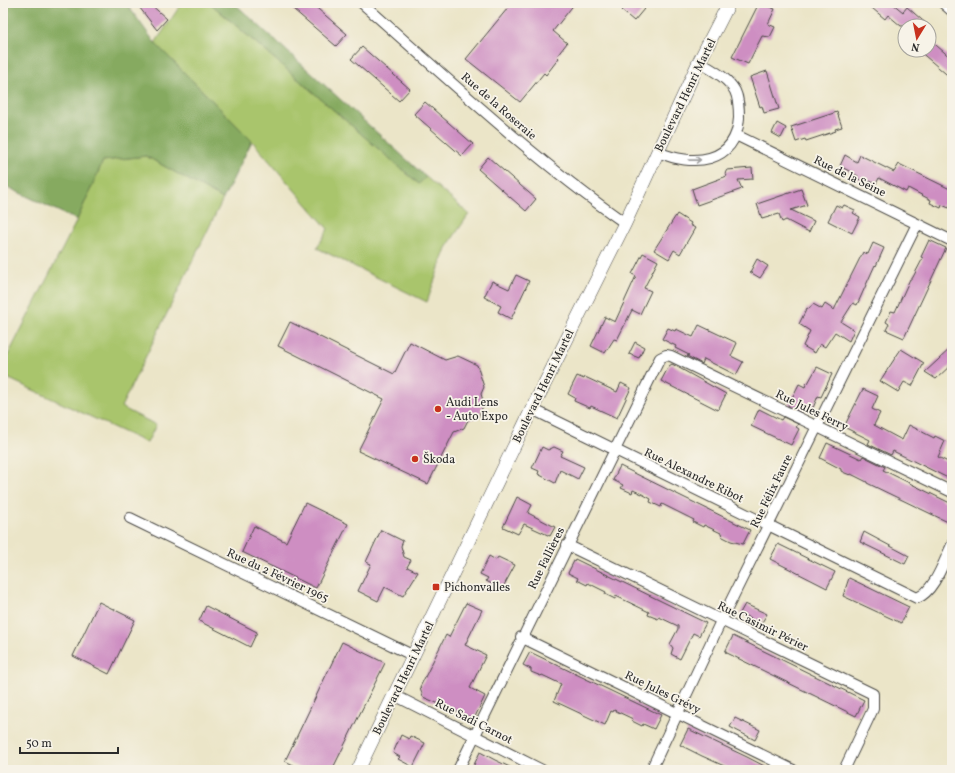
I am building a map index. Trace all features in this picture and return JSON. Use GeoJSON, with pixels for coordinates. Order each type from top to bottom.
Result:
{"type":"FeatureCollection","features":[{"type":"Feature","properties":{"kind":"street","name":"Rue de la Roseraie"},"geometry":{"type":"LineString","coordinates":[[362,3],[507,131],[589,198],[625,223]]}},
{"type":"Feature","properties":{"kind":"street","name":"Boulevard Henri Martel"},"geometry":{"type":"LineString","coordinates":[[358,770],[532,409],[625,223],[700,62],[730,3]]}},
{"type":"Feature","properties":{"kind":"street"},"geometry":{"type":"LineString","coordinates":[[943,3],[952,10]]}},
{"type":"Feature","properties":{"kind":"street"},"geometry":{"type":"LineString","coordinates":[[658,152],[671,158],[684,160],[706,160],[729,146],[736,136],[740,107],[736,92],[727,80],[700,62]]}},
{"type":"Feature","properties":{"kind":"street","name":"Rue de la Seine"},"geometry":{"type":"LineString","coordinates":[[736,136],[952,241]]}},
{"type":"Feature","properties":{"kind":"street","name":"Rue Félix Faure"},"geometry":{"type":"LineString","coordinates":[[650,770],[679,714],[816,426],[917,224]]}},
{"type":"Feature","properties":{"kind":"street","name":"Rue Jules Ferry"},"geometry":{"type":"LineString","coordinates":[[660,358],[666,355],[671,356],[952,492]]}},
{"type":"Feature","properties":{"kind":"street","name":"Rue Fallières"},"geometry":{"type":"LineString","coordinates":[[458,770],[521,637],[660,358]]}},
{"type":"Feature","properties":{"kind":"street","name":"Rue Alexandre Ribot"},"geometry":{"type":"LineString","coordinates":[[532,409],[614,451],[917,598],[924,596],[930,589],[952,545]]}},
{"type":"Feature","properties":{"kind":"street","name":"Rue du 2 Février 1965"},"geometry":{"type":"LineString","coordinates":[[130,518],[414,656]]}},
{"type":"Feature","properties":{"kind":"street","name":"Rue Casimir Périer"},"geometry":{"type":"LineString","coordinates":[[567,545],[873,694],[873,709],[844,770]]}},
{"type":"Feature","properties":{"kind":"street","name":"Rue Jules Grévy"},"geometry":{"type":"LineString","coordinates":[[521,637],[793,770]]}},
{"type":"Feature","properties":{"kind":"street","name":"Rue Sadi Carnot"},"geometry":{"type":"LineString","coordinates":[[394,695],[542,770]]}},
{"type":"Feature","properties":{"kind":"green space"},"geometry":{"type":"Polygon","coordinates":[[[3,3],[126,3],[155,43],[252,141],[223,199],[146,156],[103,161],[77,220],[3,185],[3,3]]]}},
{"type":"Feature","properties":{"kind":"green space"},"geometry":{"type":"Polygon","coordinates":[[[182,3],[210,3],[419,184],[426,177],[469,214],[446,248],[427,302],[317,248],[328,229],[252,141],[155,43],[182,3]]]}},
{"type":"Feature","properties":{"kind":"green space"},"geometry":{"type":"Polygon","coordinates":[[[210,3],[234,3],[426,177],[419,184],[210,3]]]}},
{"type":"Feature","properties":{"kind":"green space"},"geometry":{"type":"Polygon","coordinates":[[[146,156],[223,199],[121,407],[156,425],[147,443],[3,376],[3,365],[77,220],[103,161],[146,156]]]}},
{"type":"Feature","properties":{"kind":"building"},"geometry":{"type":"Polygon","coordinates":[[[136,3],[149,3],[167,19],[157,30],[136,3]]]}},
{"type":"Feature","properties":{"kind":"building"},"geometry":{"type":"Polygon","coordinates":[[[286,3],[311,3],[347,34],[336,46],[286,3]]]}},
{"type":"Feature","properties":{"kind":"building"},"geometry":{"type":"Polygon","coordinates":[[[512,3],[575,3],[553,31],[567,43],[557,56],[559,58],[546,75],[544,73],[520,102],[466,59],[512,3]]]}},
{"type":"Feature","properties":{"kind":"building"},"geometry":{"type":"Polygon","coordinates":[[[628,3],[649,3],[634,21],[621,10],[628,3]]]}},
{"type":"Feature","properties":{"kind":"building"},"geometry":{"type":"Polygon","coordinates":[[[759,3],[775,9],[768,24],[775,27],[770,37],[762,36],[748,64],[732,57],[759,3]]]}},
{"type":"Feature","properties":{"kind":"building"},"geometry":{"type":"Polygon","coordinates":[[[866,3],[892,3],[903,12],[907,7],[920,18],[897,18],[897,23],[888,15],[885,19],[866,3]]]}},
{"type":"Feature","properties":{"kind":"building"},"geometry":{"type":"Polygon","coordinates":[[[937,46],[952,59],[952,79],[927,58],[937,58],[937,46]]]}},
{"type":"Feature","properties":{"kind":"building"},"geometry":{"type":"Polygon","coordinates":[[[362,47],[410,89],[399,101],[351,59],[362,47]]]}},
{"type":"Feature","properties":{"kind":"building"},"geometry":{"type":"Polygon","coordinates":[[[767,71],[779,109],[764,113],[762,106],[760,107],[750,77],[767,71]]]}},
{"type":"Feature","properties":{"kind":"building"},"geometry":{"type":"Polygon","coordinates":[[[425,102],[473,144],[462,156],[414,114],[425,102]]]}},
{"type":"Feature","properties":{"kind":"building"},"geometry":{"type":"Polygon","coordinates":[[[837,112],[842,127],[835,129],[836,131],[806,141],[805,139],[796,142],[791,127],[837,112]]]}},
{"type":"Feature","properties":{"kind":"building"},"geometry":{"type":"Polygon","coordinates":[[[777,123],[786,128],[781,138],[772,133],[777,123]]]}},
{"type":"Feature","properties":{"kind":"building"},"geometry":{"type":"Polygon","coordinates":[[[845,155],[857,162],[860,155],[894,172],[899,164],[952,190],[952,202],[949,208],[942,205],[941,208],[930,203],[931,200],[908,188],[906,192],[879,178],[876,184],[870,181],[868,184],[857,178],[858,176],[840,166],[845,155]]]}},
{"type":"Feature","properties":{"kind":"building"},"geometry":{"type":"Polygon","coordinates":[[[488,157],[536,199],[526,211],[478,169],[488,157]]]}},
{"type":"Feature","properties":{"kind":"building"},"geometry":{"type":"Polygon","coordinates":[[[752,168],[753,179],[738,180],[742,189],[697,205],[692,189],[727,176],[725,173],[727,170],[752,168]]]}},
{"type":"Feature","properties":{"kind":"building"},"geometry":{"type":"Polygon","coordinates":[[[801,189],[807,205],[791,210],[814,221],[809,232],[786,220],[782,222],[779,214],[762,219],[757,204],[801,189]]]}},
{"type":"Feature","properties":{"kind":"building"},"geometry":{"type":"Polygon","coordinates":[[[836,205],[842,208],[844,205],[855,210],[853,213],[860,217],[852,233],[828,221],[836,205]]]}},
{"type":"Feature","properties":{"kind":"building"},"geometry":{"type":"Polygon","coordinates":[[[677,214],[691,223],[690,225],[695,228],[680,254],[674,250],[669,259],[654,250],[677,214]]]}},
{"type":"Feature","properties":{"kind":"building"},"geometry":{"type":"Polygon","coordinates":[[[929,240],[946,248],[904,338],[886,330],[889,324],[886,322],[891,311],[895,312],[910,279],[912,279],[923,258],[921,257],[929,240]]]}},
{"type":"Feature","properties":{"kind":"building"},"geometry":{"type":"Polygon","coordinates":[[[873,243],[884,248],[857,305],[853,303],[841,322],[854,330],[849,341],[835,332],[825,347],[820,344],[815,353],[803,346],[810,331],[799,324],[807,308],[809,309],[813,304],[822,309],[825,304],[834,310],[863,252],[868,254],[873,243]]]}},
{"type":"Feature","properties":{"kind":"building"},"geometry":{"type":"Polygon","coordinates":[[[643,253],[658,261],[644,288],[651,291],[640,314],[632,310],[617,340],[614,339],[605,353],[591,346],[605,317],[615,322],[636,276],[632,274],[643,253]]]}},
{"type":"Feature","properties":{"kind":"building"},"geometry":{"type":"Polygon","coordinates":[[[757,259],[768,266],[760,278],[750,272],[757,259]]]}},
{"type":"Feature","properties":{"kind":"building"},"geometry":{"type":"Polygon","coordinates":[[[516,275],[529,281],[511,319],[498,312],[501,306],[484,297],[492,281],[509,289],[516,275]]]}},
{"type":"Feature","properties":{"kind":"building"},"geometry":{"type":"Polygon","coordinates":[[[290,322],[394,374],[410,342],[445,360],[458,356],[477,365],[484,387],[481,394],[484,404],[478,417],[468,420],[464,428],[454,432],[428,484],[358,451],[384,399],[278,346],[290,322]]]}},
{"type":"Feature","properties":{"kind":"building"},"geometry":{"type":"Polygon","coordinates":[[[699,325],[737,343],[731,356],[743,362],[736,375],[704,359],[702,364],[675,348],[676,346],[662,339],[668,328],[675,331],[676,329],[693,337],[699,325]]]}},
{"type":"Feature","properties":{"kind":"building"},"geometry":{"type":"Polygon","coordinates":[[[635,342],[644,347],[639,358],[629,354],[635,342]]]}},
{"type":"Feature","properties":{"kind":"building"},"geometry":{"type":"Polygon","coordinates":[[[952,347],[952,364],[936,379],[925,372],[952,347]]]}},
{"type":"Feature","properties":{"kind":"building"},"geometry":{"type":"Polygon","coordinates":[[[901,349],[924,363],[912,386],[904,382],[898,392],[880,381],[901,349]]]}},
{"type":"Feature","properties":{"kind":"building"},"geometry":{"type":"Polygon","coordinates":[[[672,364],[726,394],[718,410],[661,381],[669,366],[672,364]]]}},
{"type":"Feature","properties":{"kind":"building"},"geometry":{"type":"Polygon","coordinates":[[[817,367],[832,374],[821,397],[818,396],[813,408],[807,405],[803,413],[788,406],[799,384],[805,387],[817,367]]]}},
{"type":"Feature","properties":{"kind":"building"},"geometry":{"type":"Polygon","coordinates":[[[577,376],[584,379],[585,377],[617,392],[621,383],[631,388],[617,418],[591,406],[590,408],[574,401],[575,398],[568,394],[577,376]]]}},
{"type":"Feature","properties":{"kind":"building"},"geometry":{"type":"Polygon","coordinates":[[[863,389],[878,396],[872,409],[880,413],[874,425],[902,440],[909,425],[934,438],[935,436],[945,441],[938,457],[952,464],[952,480],[893,451],[891,455],[868,444],[870,440],[844,427],[863,389]]]}},
{"type":"Feature","properties":{"kind":"building"},"geometry":{"type":"Polygon","coordinates":[[[759,409],[781,420],[783,417],[798,424],[796,427],[799,429],[791,445],[751,426],[759,409]]]}},
{"type":"Feature","properties":{"kind":"building"},"geometry":{"type":"Polygon","coordinates":[[[827,443],[861,459],[863,456],[885,467],[883,470],[952,504],[952,524],[851,474],[850,475],[841,471],[841,469],[820,458],[827,443]]]}},
{"type":"Feature","properties":{"kind":"building"},"geometry":{"type":"Polygon","coordinates":[[[542,447],[548,450],[554,447],[563,451],[560,456],[584,467],[578,479],[560,470],[555,483],[538,474],[539,471],[532,468],[542,447]]]}},
{"type":"Feature","properties":{"kind":"building"},"geometry":{"type":"Polygon","coordinates":[[[620,466],[750,530],[743,544],[731,541],[721,536],[723,534],[704,525],[703,527],[693,522],[694,520],[662,504],[661,507],[650,502],[651,499],[642,494],[633,490],[632,493],[621,488],[623,485],[613,480],[620,466]]]}},
{"type":"Feature","properties":{"kind":"building"},"geometry":{"type":"Polygon","coordinates":[[[517,497],[532,505],[528,513],[555,527],[550,536],[524,524],[518,534],[503,527],[517,497]]]}},
{"type":"Feature","properties":{"kind":"building"},"geometry":{"type":"Polygon","coordinates":[[[305,503],[348,524],[316,588],[242,552],[254,526],[286,542],[305,503]]]}},
{"type":"Feature","properties":{"kind":"building"},"geometry":{"type":"Polygon","coordinates":[[[381,530],[403,541],[401,546],[404,557],[411,560],[407,567],[418,572],[403,596],[385,587],[378,601],[358,591],[371,564],[366,562],[381,530]]]}},
{"type":"Feature","properties":{"kind":"building"},"geometry":{"type":"Polygon","coordinates":[[[864,532],[909,556],[905,564],[860,542],[864,532]]]}},
{"type":"Feature","properties":{"kind":"building"},"geometry":{"type":"Polygon","coordinates":[[[778,544],[835,572],[827,588],[770,559],[778,544]]]}},
{"type":"Feature","properties":{"kind":"building"},"geometry":{"type":"Polygon","coordinates":[[[489,556],[496,560],[498,557],[515,565],[502,589],[486,581],[488,578],[480,574],[489,556]]]}},
{"type":"Feature","properties":{"kind":"building"},"geometry":{"type":"Polygon","coordinates":[[[575,559],[706,623],[699,636],[693,633],[680,659],[671,654],[673,648],[670,644],[678,629],[678,626],[659,617],[658,619],[648,615],[649,612],[616,596],[615,599],[605,594],[606,592],[588,583],[587,585],[577,580],[578,578],[568,573],[575,559]]]}},
{"type":"Feature","properties":{"kind":"building"},"geometry":{"type":"Polygon","coordinates":[[[849,578],[909,607],[901,623],[843,596],[849,578]]]}},
{"type":"Feature","properties":{"kind":"building"},"geometry":{"type":"Polygon","coordinates":[[[99,602],[135,620],[109,674],[73,656],[99,602]]]}},
{"type":"Feature","properties":{"kind":"building"},"geometry":{"type":"Polygon","coordinates":[[[466,603],[482,610],[465,645],[486,655],[470,688],[485,696],[474,719],[423,697],[420,687],[446,635],[449,637],[466,603]]]}},
{"type":"Feature","properties":{"kind":"building"},"geometry":{"type":"Polygon","coordinates":[[[745,604],[767,614],[761,624],[740,613],[745,604]]]}},
{"type":"Feature","properties":{"kind":"building"},"geometry":{"type":"Polygon","coordinates":[[[206,606],[257,632],[250,647],[199,621],[206,606]]]}},
{"type":"Feature","properties":{"kind":"building"},"geometry":{"type":"Polygon","coordinates":[[[733,636],[864,700],[856,716],[725,652],[733,636]]]}},
{"type":"Feature","properties":{"kind":"building"},"geometry":{"type":"Polygon","coordinates":[[[342,642],[385,663],[332,770],[304,770],[285,761],[342,642]]]}},
{"type":"Feature","properties":{"kind":"building"},"geometry":{"type":"Polygon","coordinates":[[[530,652],[661,715],[654,729],[643,724],[642,726],[632,721],[633,719],[614,710],[613,712],[611,711],[605,725],[554,701],[561,684],[542,675],[541,676],[531,672],[531,669],[523,665],[530,652]]]}},
{"type":"Feature","properties":{"kind":"building"},"geometry":{"type":"Polygon","coordinates":[[[735,718],[760,730],[755,740],[730,727],[735,718]]]}},
{"type":"Feature","properties":{"kind":"building"},"geometry":{"type":"Polygon","coordinates":[[[688,729],[772,770],[733,770],[702,756],[680,745],[688,729]]]}},
{"type":"Feature","properties":{"kind":"building"},"geometry":{"type":"Polygon","coordinates":[[[401,735],[409,739],[410,736],[425,743],[413,767],[398,759],[400,757],[393,753],[401,735]]]}},
{"type":"Feature","properties":{"kind":"building"},"geometry":{"type":"Polygon","coordinates":[[[480,752],[516,770],[480,770],[473,767],[480,752]]]}},
{"type":"Feature","properties":{"kind":"place","name":"Audi Lens - Auto Expo"},"geometry":{"type":"Point","coordinates":[438,409]}},
{"type":"Feature","properties":{"kind":"place","name":"Škoda"},"geometry":{"type":"Point","coordinates":[415,459]}},
{"type":"Feature","properties":{"kind":"place","name":"Pichonvalles"},"geometry":{"type":"Point","coordinates":[436,587]}}]}
